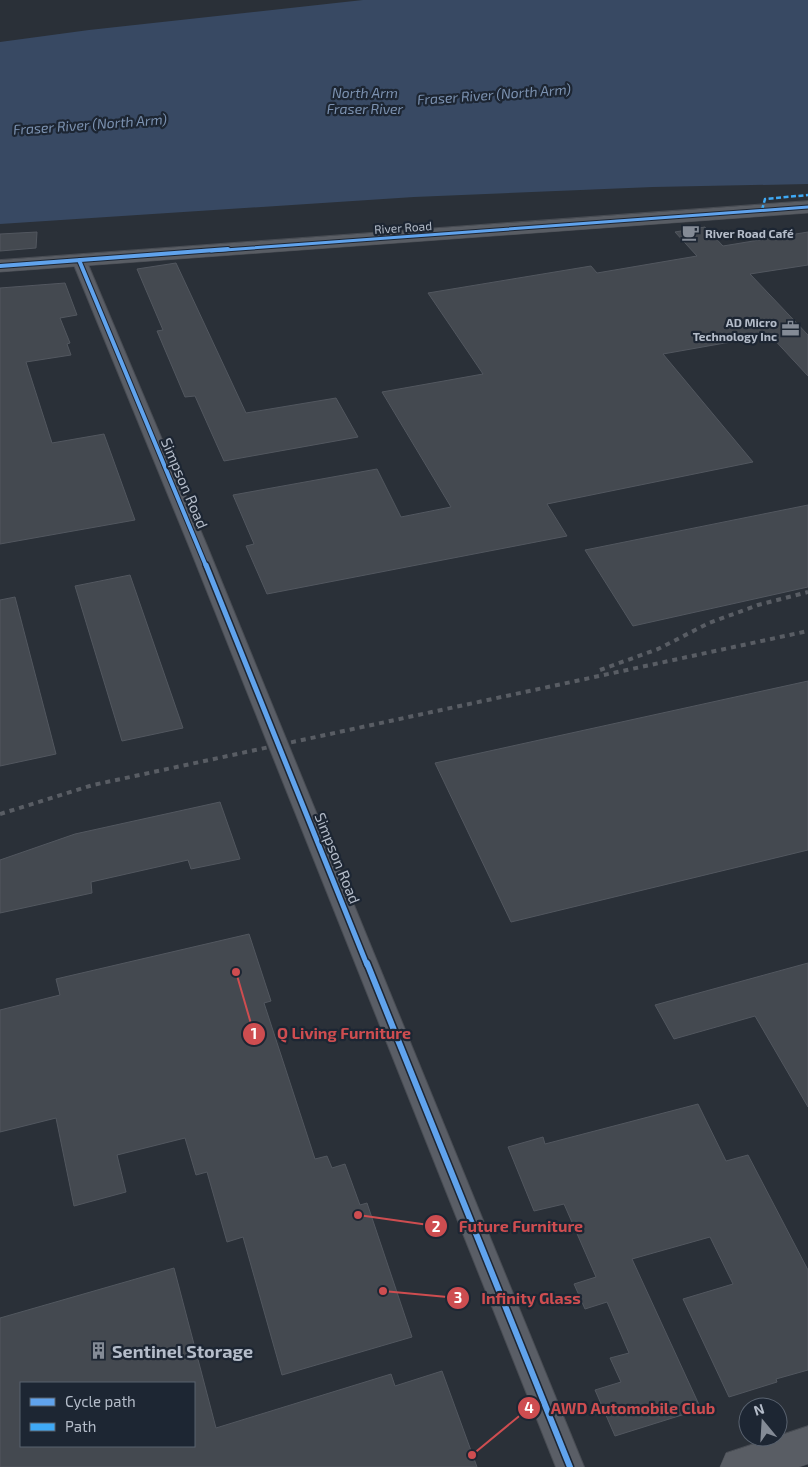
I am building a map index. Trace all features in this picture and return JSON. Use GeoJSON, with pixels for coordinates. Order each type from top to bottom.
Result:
{"type":"FeatureCollection","features":[{"type":"Feature","properties":{"kind":"street","name":"River Road"},"geometry":{"type":"LineString","coordinates":[[0,266],[808,207]]}},
{"type":"Feature","properties":{"kind":"street","name":"Simpson Road"},"geometry":{"type":"LineString","coordinates":[[79,260],[194,538],[570,1467]]}},
{"type":"Feature","properties":{"kind":"street"},"geometry":{"type":"LineString","coordinates":[[740,1467],[808,1446]]}},
{"type":"Feature","properties":{"kind":"water","name":"North Arm Fraser River"},"geometry":{"type":"Polygon","coordinates":[[[363,0],[808,0],[808,184],[653,187],[414,197],[0,224],[0,42],[89,30],[363,0]]]}},
{"type":"Feature","properties":{"kind":"building"},"geometry":{"type":"Polygon","coordinates":[[[705,227],[723,246],[808,232],[808,265],[750,274],[808,335],[808,376],[770,335],[663,354],[753,462],[547,504],[567,536],[267,594],[246,546],[254,544],[233,495],[377,469],[401,517],[451,507],[382,392],[483,374],[428,293],[591,266],[597,273],[697,256],[675,232],[705,227]]]}},
{"type":"Feature","properties":{"kind":"building"},"geometry":{"type":"Polygon","coordinates":[[[37,232],[36,248],[0,251],[0,234],[37,232]]]}},
{"type":"Feature","properties":{"kind":"building"},"geometry":{"type":"Polygon","coordinates":[[[176,263],[246,413],[336,398],[358,437],[224,461],[195,396],[185,397],[157,331],[163,330],[137,269],[176,263]]]}},
{"type":"Feature","properties":{"kind":"building"},"geometry":{"type":"Polygon","coordinates":[[[65,283],[77,315],[60,318],[70,343],[67,344],[71,355],[26,362],[52,443],[104,434],[135,520],[0,544],[0,288],[65,283]]]}},
{"type":"Feature","properties":{"kind":"building"},"geometry":{"type":"Polygon","coordinates":[[[808,505],[808,587],[633,626],[585,550],[808,505]]]}},
{"type":"Feature","properties":{"kind":"building"},"geometry":{"type":"Polygon","coordinates":[[[130,575],[183,728],[122,741],[75,586],[130,575]]]}},
{"type":"Feature","properties":{"kind":"building"},"geometry":{"type":"Polygon","coordinates":[[[15,597],[56,754],[0,766],[0,600],[15,597]]]}},
{"type":"Feature","properties":{"kind":"building"},"geometry":{"type":"Polygon","coordinates":[[[808,681],[808,850],[511,922],[435,763],[808,681]]]}},
{"type":"Feature","properties":{"kind":"building"},"geometry":{"type":"Polygon","coordinates":[[[220,802],[240,859],[191,869],[188,860],[91,882],[92,893],[0,913],[0,860],[75,834],[220,802]]]}},
{"type":"Feature","properties":{"kind":"building"},"geometry":{"type":"Polygon","coordinates":[[[249,934],[271,1001],[264,1003],[315,1159],[327,1156],[332,1168],[345,1164],[360,1205],[367,1203],[412,1337],[282,1375],[243,1237],[227,1242],[207,1172],[196,1175],[185,1138],[117,1155],[126,1192],[74,1206],[56,1118],[0,1132],[0,1010],[60,995],[56,979],[249,934]]]}},
{"type":"Feature","properties":{"kind":"building"},"geometry":{"type":"Polygon","coordinates":[[[808,963],[808,1107],[755,1016],[674,1039],[655,1005],[808,963]]]}},
{"type":"Feature","properties":{"kind":"building"},"geometry":{"type":"Polygon","coordinates":[[[698,1104],[726,1161],[748,1155],[808,1270],[808,1370],[776,1379],[777,1382],[729,1397],[683,1299],[733,1284],[710,1237],[632,1259],[701,1409],[615,1436],[595,1390],[621,1382],[610,1358],[629,1353],[607,1302],[585,1309],[574,1284],[596,1277],[564,1204],[534,1211],[508,1147],[543,1137],[545,1144],[698,1104]]]}},
{"type":"Feature","properties":{"kind":"building"},"geometry":{"type":"Polygon","coordinates":[[[174,1268],[216,1428],[391,1374],[395,1386],[442,1371],[477,1467],[0,1467],[0,1318],[174,1268]]]}},
{"type":"Feature","properties":{"kind":"railway"},"geometry":{"type":"LineString","coordinates":[[600,670],[658,649],[709,623],[758,605],[808,592]]}},
{"type":"Feature","properties":{"kind":"railway"},"geometry":{"type":"LineString","coordinates":[[0,814],[93,785],[808,631]]}},
{"type":"Feature","properties":{"kind":"marked path"},"geometry":{"type":"LineString","coordinates":[[762,210],[765,199],[808,195]]}},
{"type":"Feature","properties":{"kind":"cycle path"},"geometry":{"type":"LineString","coordinates":[[0,266],[808,207]]}},
{"type":"Feature","properties":{"kind":"cycle path"},"geometry":{"type":"LineString","coordinates":[[79,260],[198,546],[570,1467]]}},
{"type":"Feature","properties":{"kind":"place","name":"River Road Café"},"geometry":{"type":"Point","coordinates":[691,233]}},
{"type":"Feature","properties":{"kind":"place","name":"AD Micro Technology Inc"},"geometry":{"type":"Point","coordinates":[791,329]}},
{"type":"Feature","properties":{"kind":"place","name":"Q Living Furniture"},"geometry":{"type":"Point","coordinates":[236,972]}},
{"type":"Feature","properties":{"kind":"place","name":"Future Furniture"},"geometry":{"type":"Point","coordinates":[358,1215]}},
{"type":"Feature","properties":{"kind":"place","name":"Infinity Glass"},"geometry":{"type":"Point","coordinates":[383,1291]}},
{"type":"Feature","properties":{"kind":"place","name":"Sentinel Storage"},"geometry":{"type":"Point","coordinates":[98,1351]}},
{"type":"Feature","properties":{"kind":"place","name":"AWD Automobile Club"},"geometry":{"type":"Point","coordinates":[472,1455]}},
{"type":"Feature","properties":{"kind":"water label","name":"Fraser River (North Arm)"},"geometry":{"type":"Point","coordinates":[494,94]}},
{"type":"Feature","properties":{"kind":"water label","name":"Fraser River (North Arm)"},"geometry":{"type":"Point","coordinates":[90,124]}}]}
